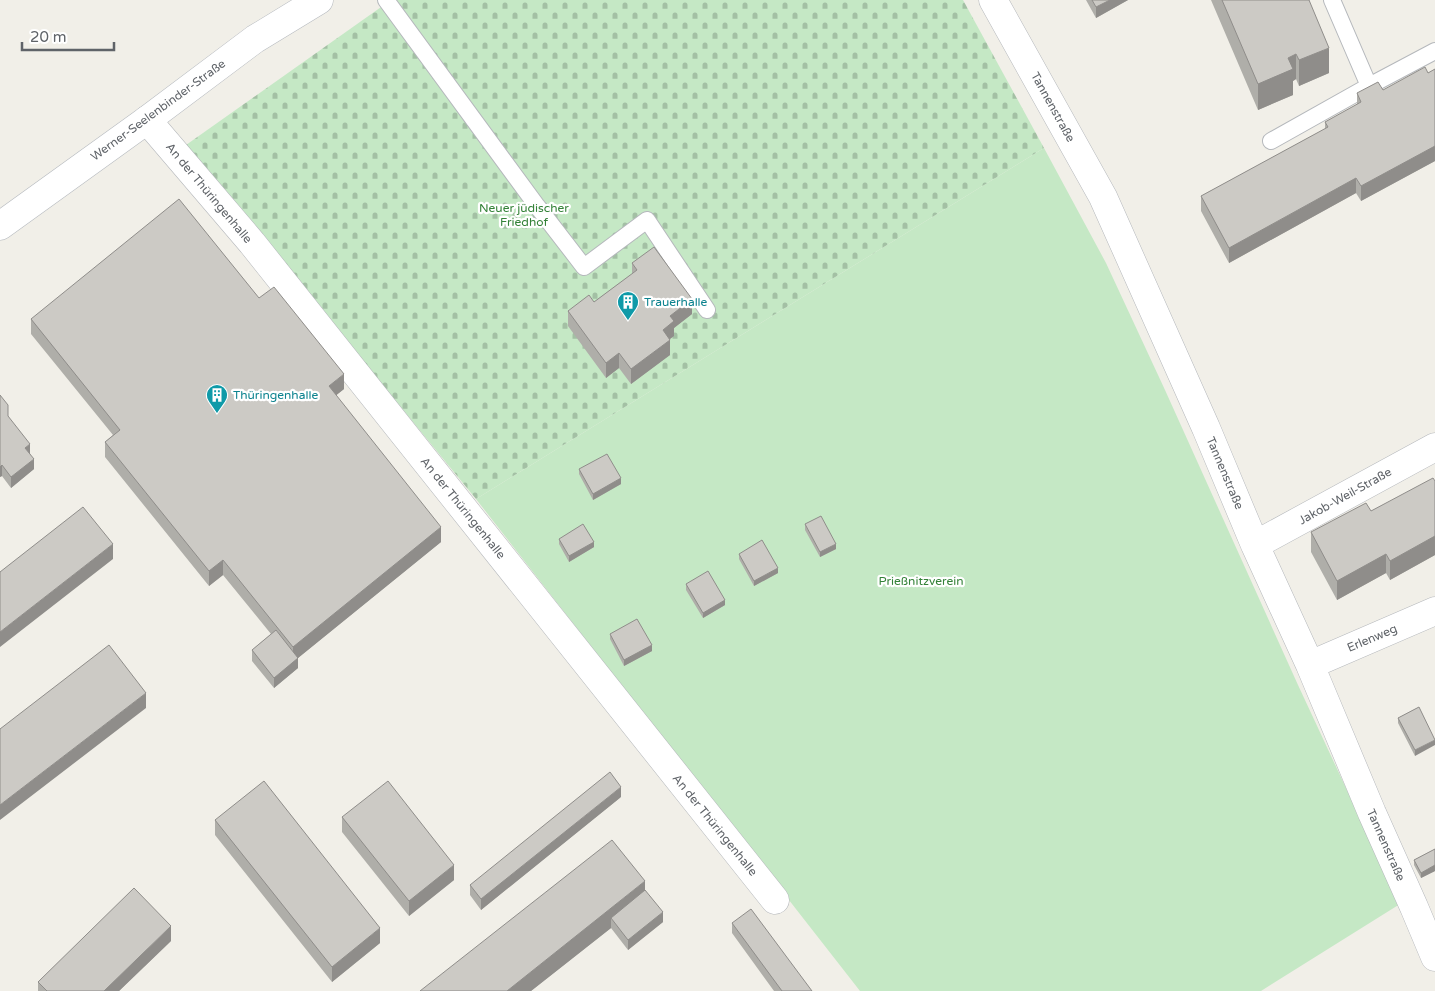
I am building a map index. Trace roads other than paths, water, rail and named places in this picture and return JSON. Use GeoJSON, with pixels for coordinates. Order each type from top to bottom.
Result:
{"type":"FeatureCollection","features":[{"type":"Feature","properties":{"kind":"street","name":"Werner-Seelenbinder-Straße"},"geometry":{"type":"LineString","coordinates":[[0,226],[255,39],[319,0]]}},
{"type":"Feature","properties":{"kind":"street","name":"Tannenstraße"},"geometry":{"type":"LineString","coordinates":[[994,0],[1103,197],[1310,666],[1435,957]]}},
{"type":"Feature","properties":{"kind":"street","name":"An der Thüringenhalle"},"geometry":{"type":"LineString","coordinates":[[146,120],[258,251],[775,900]]}},
{"type":"Feature","properties":{"kind":"street","name":"Jakob-Weil-Straße"},"geometry":{"type":"LineString","coordinates":[[1255,545],[1435,448]]}},
{"type":"Feature","properties":{"kind":"street","name":"Erlenweg"},"geometry":{"type":"LineString","coordinates":[[1310,666],[1435,611]]}},
{"type":"Feature","properties":{"kind":"lane"},"geometry":{"type":"LineString","coordinates":[[386,0],[584,267],[647,220],[708,310]]}},
{"type":"Feature","properties":{"kind":"lane"},"geometry":{"type":"LineString","coordinates":[[1332,0],[1369,86]]}},
{"type":"Feature","properties":{"kind":"lane"},"geometry":{"type":"LineString","coordinates":[[1271,140],[1435,51]]}},
{"type":"Feature","properties":{"kind":"place","name":"Trauerhalle"},"geometry":{"type":"Point","coordinates":[628,321]}},
{"type":"Feature","properties":{"kind":"place","name":"Thüringenhalle"},"geometry":{"type":"Point","coordinates":[217,414]}},
{"type":"Feature","properties":{"kind":"park label","name":"Neuer jüdischer Friedhof"},"geometry":{"type":"Point","coordinates":[524,215]}},
{"type":"Feature","properties":{"kind":"park label","name":"Prießnitzverein"},"geometry":{"type":"Point","coordinates":[921,581]}}]}
